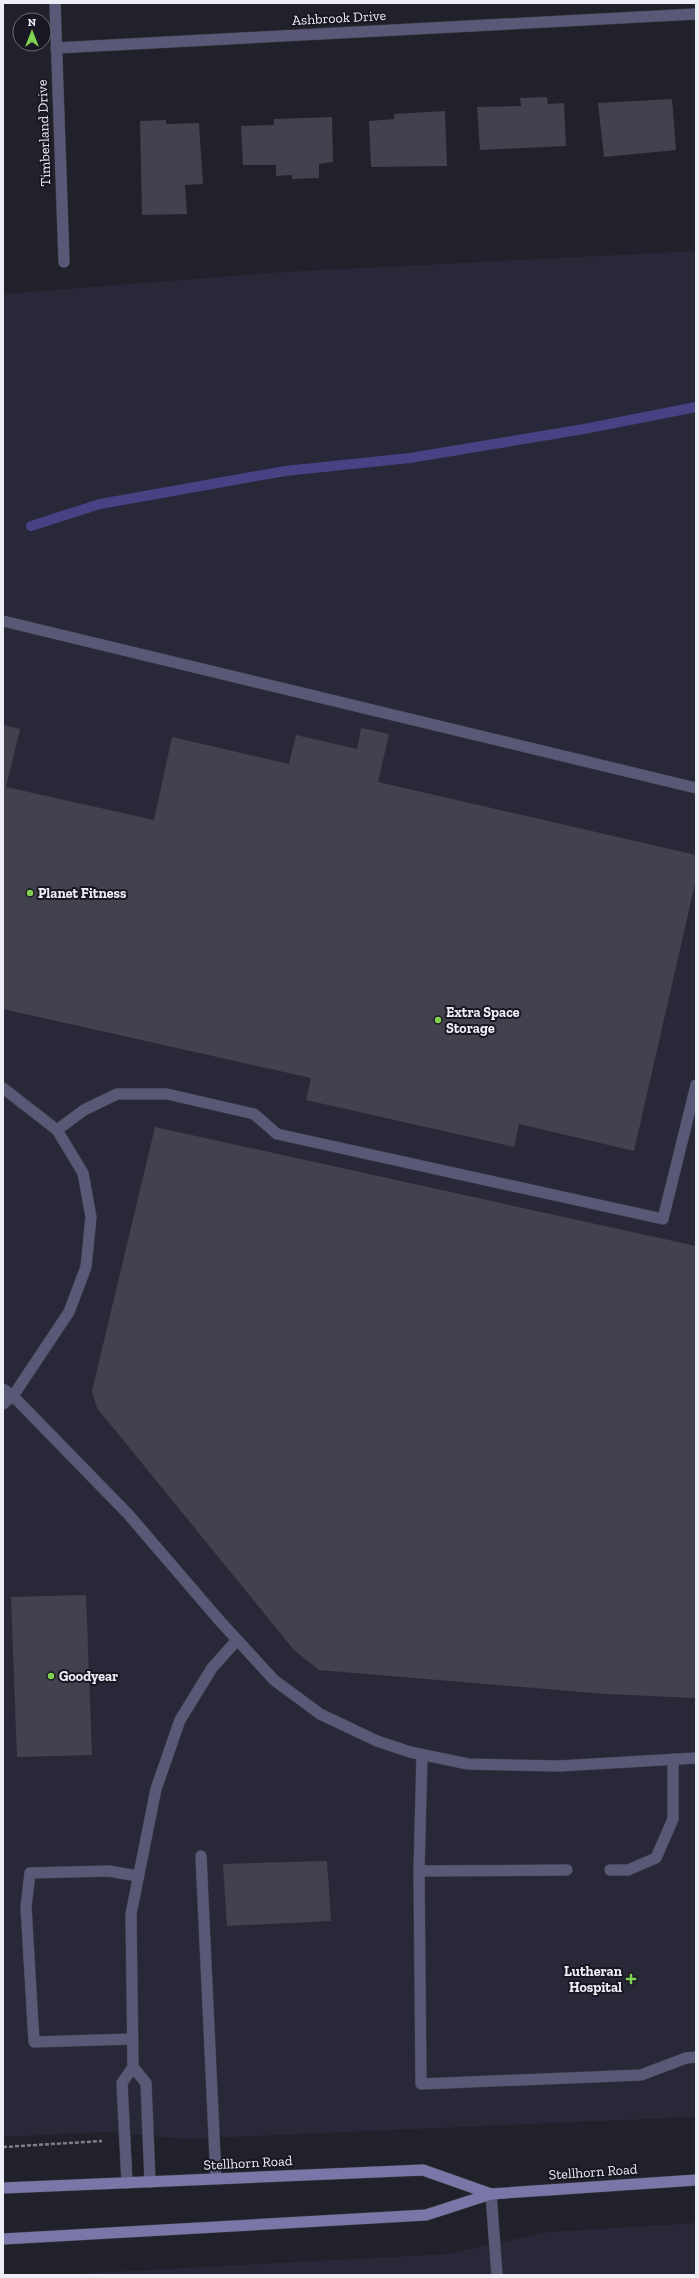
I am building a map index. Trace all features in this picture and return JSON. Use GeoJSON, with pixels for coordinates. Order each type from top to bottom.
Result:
{"type":"FeatureCollection","features":[{"type":"Feature","properties":{"kind":"main road","name":"Stellhorn Road"},"geometry":{"type":"LineString","coordinates":[[3,2188],[423,2170],[491,2194]]}},
{"type":"Feature","properties":{"kind":"main road","name":"Stellhorn Road"},"geometry":{"type":"LineString","coordinates":[[3,2238],[426,2215],[491,2194],[696,2180]]}},
{"type":"Feature","properties":{"kind":"street","name":"Timberland Drive"},"geometry":{"type":"LineString","coordinates":[[55,3],[64,262]]}},
{"type":"Feature","properties":{"kind":"street","name":"Ashbrook Drive"},"geometry":{"type":"LineString","coordinates":[[56,48],[696,14]]}},
{"type":"Feature","properties":{"kind":"street"},"geometry":{"type":"LineString","coordinates":[[3,621],[696,788]]}},
{"type":"Feature","properties":{"kind":"street"},"geometry":{"type":"LineString","coordinates":[[57,1130],[84,1110],[117,1094],[167,1094],[254,1114],[277,1134],[663,1219],[696,1085]]}},
{"type":"Feature","properties":{"kind":"street"},"geometry":{"type":"LineString","coordinates":[[3,1088],[57,1130],[82,1173],[91,1217],[86,1267],[69,1312],[13,1396],[3,1404]]}},
{"type":"Feature","properties":{"kind":"street"},"geometry":{"type":"LineString","coordinates":[[3,1389],[13,1396],[128,1514],[237,1640],[274,1680],[320,1714],[377,1740],[422,1755],[468,1764],[559,1766],[696,1758]]}},
{"type":"Feature","properties":{"kind":"street"},"geometry":{"type":"LineString","coordinates":[[150,2182],[146,2084],[133,2067],[131,1914],[156,1789],[180,1720],[212,1668],[237,1640]]}},
{"type":"Feature","properties":{"kind":"street"},"geometry":{"type":"LineString","coordinates":[[422,1755],[419,1871],[422,2084],[641,2075],[686,2058],[696,2057]]}},
{"type":"Feature","properties":{"kind":"street"},"geometry":{"type":"LineString","coordinates":[[610,1870],[628,1870],[656,1858],[673,1819],[673,1759]]}},
{"type":"Feature","properties":{"kind":"street"},"geometry":{"type":"LineString","coordinates":[[201,1856],[216,2179]]}},
{"type":"Feature","properties":{"kind":"street"},"geometry":{"type":"LineString","coordinates":[[419,1871],[567,1870]]}},
{"type":"Feature","properties":{"kind":"street"},"geometry":{"type":"LineString","coordinates":[[132,2039],[34,2042],[26,1907],[30,1873],[108,1871],[138,1876]]}},
{"type":"Feature","properties":{"kind":"street"},"geometry":{"type":"LineString","coordinates":[[128,2183],[122,2083],[133,2067]]}},
{"type":"Feature","properties":{"kind":"street"},"geometry":{"type":"LineString","coordinates":[[491,2194],[497,2275]]}},
{"type":"Feature","properties":{"kind":"path"},"geometry":{"type":"LineString","coordinates":[[3,2147],[125,2140]]}},
{"type":"Feature","properties":{"kind":"shaded area"},"geometry":{"type":"Polygon","coordinates":[[[696,251],[696,2117],[186,2139],[105,2132],[3,2137],[3,294],[283,272],[696,251]]]}},
{"type":"Feature","properties":{"kind":"shaded area"},"geometry":{"type":"Polygon","coordinates":[[[696,2223],[696,2275],[55,2275],[447,2254],[548,2232],[696,2223]]]}},
{"type":"Feature","properties":{"kind":"building"},"geometry":{"type":"Polygon","coordinates":[[[547,97],[548,104],[564,103],[566,146],[480,150],[477,107],[521,106],[520,98],[547,97]]]}},
{"type":"Feature","properties":{"kind":"building"},"geometry":{"type":"Polygon","coordinates":[[[672,99],[676,150],[604,157],[598,103],[672,99]]]}},
{"type":"Feature","properties":{"kind":"building"},"geometry":{"type":"Polygon","coordinates":[[[445,111],[447,166],[371,167],[369,121],[394,119],[394,114],[445,111]]]}},
{"type":"Feature","properties":{"kind":"building"},"geometry":{"type":"Polygon","coordinates":[[[332,117],[333,162],[319,164],[319,178],[292,179],[292,175],[276,176],[276,165],[243,165],[241,126],[274,125],[274,119],[332,117]]]}},
{"type":"Feature","properties":{"kind":"building"},"geometry":{"type":"Polygon","coordinates":[[[166,120],[166,124],[199,123],[203,184],[185,185],[187,214],[142,215],[140,121],[166,120]]]}},
{"type":"Feature","properties":{"kind":"building"},"geometry":{"type":"Polygon","coordinates":[[[3,725],[20,729],[6,787],[154,820],[172,737],[289,764],[296,735],[357,749],[361,728],[389,734],[378,782],[696,855],[696,879],[634,1151],[519,1124],[514,1147],[306,1100],[311,1078],[3,1009],[3,725]]]}},
{"type":"Feature","properties":{"kind":"building"},"geometry":{"type":"Polygon","coordinates":[[[155,1127],[696,1246],[696,1698],[606,1694],[319,1670],[294,1650],[97,1408],[92,1391],[155,1127]]]}},
{"type":"Feature","properties":{"kind":"building","name":"Goodyear"},"geometry":{"type":"Polygon","coordinates":[[[86,1595],[92,1755],[17,1757],[11,1597],[86,1595]]]}},
{"type":"Feature","properties":{"kind":"building"},"geometry":{"type":"Polygon","coordinates":[[[327,1861],[331,1921],[227,1926],[223,1864],[327,1861]]]}},
{"type":"Feature","properties":{"kind":"waterway"},"geometry":{"type":"LineString","coordinates":[[31,526],[100,504],[285,471],[410,458],[584,429],[696,407]]}},
{"type":"Feature","properties":{"kind":"place","name":"Planet Fitness"},"geometry":{"type":"Point","coordinates":[30,893]}},
{"type":"Feature","properties":{"kind":"place","name":"Extra Space Storage"},"geometry":{"type":"Point","coordinates":[438,1020]}},
{"type":"Feature","properties":{"kind":"place","name":"Goodyear"},"geometry":{"type":"Point","coordinates":[51,1676]}},
{"type":"Feature","properties":{"kind":"place","name":"Lutheran Hospital"},"geometry":{"type":"Point","coordinates":[631,1979]}}]}
